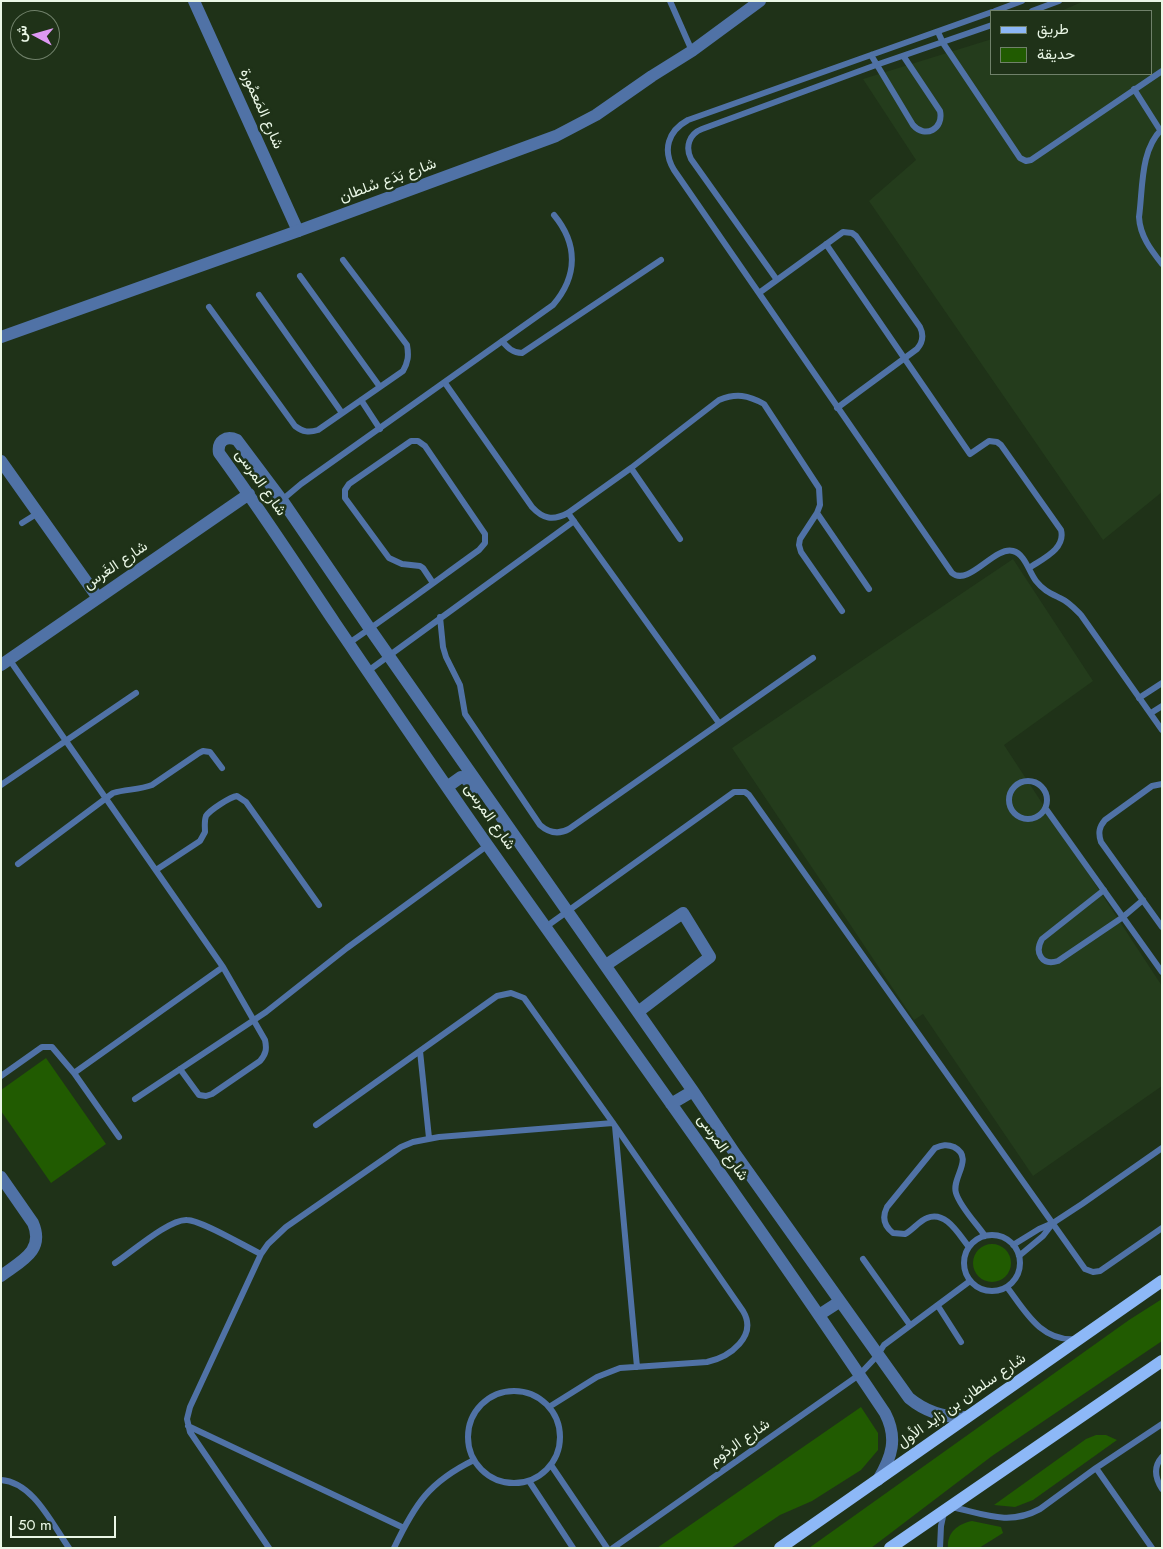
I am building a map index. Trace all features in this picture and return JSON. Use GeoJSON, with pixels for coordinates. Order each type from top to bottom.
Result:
{"type":"FeatureCollection","features":[{"type":"Feature","properties":{"kind":"main road","name":"شارع سلطان بن زايد الأول"},"geometry":{"type":"LineString","coordinates":[[780,1548],[1162,1281]]}},
{"type":"Feature","properties":{"kind":"main road"},"geometry":{"type":"LineString","coordinates":[[890,1548],[1162,1361]]}},
{"type":"Feature","properties":{"kind":"street","name":"شارع المَعمُورة"},"geometry":{"type":"LineString","coordinates":[[194,1],[298,231]]}},
{"type":"Feature","properties":{"kind":"street","name":"شارع بَدَع سُلطان"},"geometry":{"type":"LineString","coordinates":[[2,335],[298,231],[556,136],[596,115],[692,51],[760,1]]}},
{"type":"Feature","properties":{"kind":"street","name":"شارع المرسى"},"geometry":{"type":"LineString","coordinates":[[878,1480],[891,1456],[893,1443],[892,1431],[885,1413],[819,1315],[547,926],[447,787],[249,494],[219,453],[218,447],[226,438],[238,440],[282,500],[693,1091],[736,1156],[908,1398],[934,1413],[944,1416],[968,1417]]}},
{"type":"Feature","properties":{"kind":"street"},"geometry":{"type":"LineString","coordinates":[[1,461],[98,598]]}},
{"type":"Feature","properties":{"kind":"street","name":"شارع الغَرس"},"geometry":{"type":"LineString","coordinates":[[5,662],[249,494]]}},
{"type":"Feature","properties":{"kind":"street"},"geometry":{"type":"LineString","coordinates":[[447,787],[458,778],[465,778],[471,783],[498,822],[508,826]]}},
{"type":"Feature","properties":{"kind":"street"},"geometry":{"type":"LineString","coordinates":[[606,966],[683,914],[710,957],[638,1012]]}},
{"type":"Feature","properties":{"kind":"street"},"geometry":{"type":"LineString","coordinates":[[671,1104],[693,1091]]}},
{"type":"Feature","properties":{"kind":"street"},"geometry":{"type":"LineString","coordinates":[[716,1168],[736,1156]]}},
{"type":"Feature","properties":{"kind":"street"},"geometry":{"type":"LineString","coordinates":[[1,1177],[33,1223],[37,1239],[35,1247],[30,1254],[1,1276]]}},
{"type":"Feature","properties":{"kind":"street"},"geometry":{"type":"LineString","coordinates":[[819,1315],[839,1302]]}},
{"type":"Feature","properties":{"kind":"lane"},"geometry":{"type":"LineString","coordinates":[[670,1],[692,51]]}},
{"type":"Feature","properties":{"kind":"lane"},"geometry":{"type":"LineString","coordinates":[[998,10],[1022,1]]}},
{"type":"Feature","properties":{"kind":"lane"},"geometry":{"type":"LineString","coordinates":[[1035,10],[1059,1]]}},
{"type":"Feature","properties":{"kind":"lane"},"geometry":{"type":"LineString","coordinates":[[990,13],[680,124],[670,137],[667,145],[667,154],[674,170],[952,573],[955,576],[963,576],[998,554],[1011,550],[1019,554],[1034,579],[1042,588],[1049,594],[1061,598],[1081,615],[1162,730]]}},
{"type":"Feature","properties":{"kind":"lane"},"geometry":{"type":"LineString","coordinates":[[777,280],[692,159],[688,149],[690,139],[698,131],[769,104],[990,26]]}},
{"type":"Feature","properties":{"kind":"lane"},"geometry":{"type":"LineString","coordinates":[[938,32],[943,43],[1022,160],[1031,160],[1162,71]]}},
{"type":"Feature","properties":{"kind":"lane"},"geometry":{"type":"LineString","coordinates":[[871,55],[913,125],[921,131],[930,131],[935,129],[940,121],[940,112],[904,57]]}},
{"type":"Feature","properties":{"kind":"lane"},"geometry":{"type":"LineString","coordinates":[[1134,90],[1161,129],[1151,142],[1146,157],[1140,224],[1144,238],[1162,264]]}},
{"type":"Feature","properties":{"kind":"lane"},"geometry":{"type":"LineString","coordinates":[[764,93],[769,104]]}},
{"type":"Feature","properties":{"kind":"lane"},"geometry":{"type":"LineString","coordinates":[[282,500],[301,484],[553,305],[565,289],[571,270],[571,250],[565,231],[554,215]]}},
{"type":"Feature","properties":{"kind":"lane"},"geometry":{"type":"LineString","coordinates":[[759,293],[843,232],[848,232],[856,236],[920,327],[923,332],[921,344],[917,349],[837,408]]}},
{"type":"Feature","properties":{"kind":"lane"},"geometry":{"type":"LineString","coordinates":[[826,244],[970,454],[989,442],[997,442],[1001,445],[1061,530],[1062,539],[1058,547],[1029,568]]}},
{"type":"Feature","properties":{"kind":"lane"},"geometry":{"type":"LineString","coordinates":[[209,307],[295,426],[302,431],[318,430],[403,372],[408,363],[407,345],[343,260]]}},
{"type":"Feature","properties":{"kind":"lane"},"geometry":{"type":"LineString","coordinates":[[502,341],[516,353],[527,351],[661,260]]}},
{"type":"Feature","properties":{"kind":"lane"},"geometry":{"type":"LineString","coordinates":[[300,276],[380,387]]}},
{"type":"Feature","properties":{"kind":"lane"},"geometry":{"type":"LineString","coordinates":[[259,295],[342,413]]}},
{"type":"Feature","properties":{"kind":"lane"},"geometry":{"type":"LineString","coordinates":[[445,382],[532,507],[539,514],[548,518],[559,518],[568,513],[719,400],[730,396],[748,396],[764,404],[820,488],[820,505],[800,538],[799,545],[801,552],[842,611]]}},
{"type":"Feature","properties":{"kind":"lane"},"geometry":{"type":"LineString","coordinates":[[361,400],[380,429]]}},
{"type":"Feature","properties":{"kind":"lane"},"geometry":{"type":"LineString","coordinates":[[349,643],[370,629],[433,583],[482,547],[486,539],[425,446],[418,441],[411,441],[349,484],[344,494],[389,558],[402,564],[420,566],[433,583]]}},
{"type":"Feature","properties":{"kind":"lane"},"geometry":{"type":"LineString","coordinates":[[630,468],[680,539]]}},
{"type":"Feature","properties":{"kind":"lane"},"geometry":{"type":"LineString","coordinates":[[817,512],[869,590]]}},
{"type":"Feature","properties":{"kind":"lane"},"geometry":{"type":"LineString","coordinates":[[22,523],[38,513]]}},
{"type":"Feature","properties":{"kind":"lane"},"geometry":{"type":"LineString","coordinates":[[568,513],[719,723]]}},
{"type":"Feature","properties":{"kind":"lane"},"geometry":{"type":"LineString","coordinates":[[368,671],[574,522]]}},
{"type":"Feature","properties":{"kind":"lane"},"geometry":{"type":"LineString","coordinates":[[440,618],[446,657],[460,685],[465,714],[540,825],[551,832],[563,832],[569,829],[813,658]]}},
{"type":"Feature","properties":{"kind":"lane"},"geometry":{"type":"LineString","coordinates":[[5,662],[66,741],[223,967],[265,1040],[267,1047],[265,1055],[260,1061],[212,1094],[206,1096],[199,1095],[180,1070]]}},
{"type":"Feature","properties":{"kind":"lane"},"geometry":{"type":"LineString","coordinates":[[1139,698],[1162,683]]}},
{"type":"Feature","properties":{"kind":"lane"},"geometry":{"type":"LineString","coordinates":[[1,785],[136,693]]}},
{"type":"Feature","properties":{"kind":"lane"},"geometry":{"type":"LineString","coordinates":[[1151,714],[1162,706]]}},
{"type":"Feature","properties":{"kind":"lane"},"geometry":{"type":"LineString","coordinates":[[18,864],[106,798],[120,791],[136,790],[152,785],[203,751],[210,752],[222,768]]}},
{"type":"Feature","properties":{"kind":"lane"},"geometry":{"type":"LineString","coordinates":[[1046,809],[1036,818],[1030,819],[1017,816],[1010,805],[1011,792],[1020,783],[1026,781],[1038,783],[1046,792],[1048,797],[1046,809],[1162,972]]}},
{"type":"Feature","properties":{"kind":"lane"},"geometry":{"type":"LineString","coordinates":[[1162,784],[1152,786],[1106,820],[1099,833],[1101,842],[1162,927]]}},
{"type":"Feature","properties":{"kind":"lane"},"geometry":{"type":"LineString","coordinates":[[547,926],[734,792],[745,792],[749,795],[1082,1266],[1088,1272],[1100,1271],[1162,1228]]}},
{"type":"Feature","properties":{"kind":"lane"},"geometry":{"type":"LineString","coordinates":[[156,870],[200,840],[205,832],[204,822],[209,813],[237,796],[246,802],[319,905]]}},
{"type":"Feature","properties":{"kind":"lane"},"geometry":{"type":"LineString","coordinates":[[135,1099],[286,997],[347,948],[488,845]]}},
{"type":"Feature","properties":{"kind":"lane"},"geometry":{"type":"LineString","coordinates":[[1104,890],[1042,939],[1038,946],[1039,954],[1044,960],[1051,963],[1058,961],[1123,917],[1142,900]]}},
{"type":"Feature","properties":{"kind":"lane"},"geometry":{"type":"LineString","coordinates":[[74,1072],[223,967]]}},
{"type":"Feature","properties":{"kind":"lane"},"geometry":{"type":"LineString","coordinates":[[316,1124],[497,996],[511,993],[524,998],[614,1124],[743,1311],[748,1324],[744,1339],[713,1361],[620,1368],[597,1376],[549,1407]]}},
{"type":"Feature","properties":{"kind":"lane"},"geometry":{"type":"LineString","coordinates":[[1,1076],[42,1047],[47,1046],[57,1051],[74,1072],[119,1137]]}},
{"type":"Feature","properties":{"kind":"lane"},"geometry":{"type":"LineString","coordinates":[[420,1050],[429,1138]]}},
{"type":"Feature","properties":{"kind":"lane"},"geometry":{"type":"LineString","coordinates":[[269,1548],[190,1432],[188,1426],[190,1407],[261,1254],[268,1244],[286,1227],[401,1147],[413,1142],[429,1138],[614,1124]]}},
{"type":"Feature","properties":{"kind":"lane"},"geometry":{"type":"LineString","coordinates":[[614,1124],[636,1367]]}},
{"type":"Feature","properties":{"kind":"lane"},"geometry":{"type":"LineString","coordinates":[[969,1247],[948,1222],[942,1218],[934,1216],[927,1218],[905,1234],[893,1232],[885,1224],[884,1212],[887,1207],[935,1148],[946,1145],[957,1149],[960,1153],[963,1164],[955,1183],[955,1192],[985,1236]]}},
{"type":"Feature","properties":{"kind":"lane"},"geometry":{"type":"LineString","coordinates":[[1013,1245],[1053,1223],[1162,1148]]}},
{"type":"Feature","properties":{"kind":"lane"},"geometry":{"type":"LineString","coordinates":[[116,1263],[169,1225],[182,1220],[194,1221],[261,1254]]}},
{"type":"Feature","properties":{"kind":"lane"},"geometry":{"type":"LineString","coordinates":[[1019,1256],[1043,1236],[1053,1223]]}},
{"type":"Feature","properties":{"kind":"lane"},"geometry":{"type":"LineString","coordinates":[[993,1235],[1001,1237],[1013,1245],[1019,1256],[1020,1263],[1014,1280],[1007,1287],[988,1291],[975,1286],[970,1281],[966,1275],[964,1261],[973,1242],[985,1236],[993,1235]]}},
{"type":"Feature","properties":{"kind":"lane"},"geometry":{"type":"LineString","coordinates":[[863,1258],[910,1325]]}},
{"type":"Feature","properties":{"kind":"lane","name":"شارع الردُوم"},"geometry":{"type":"LineString","coordinates":[[614,1548],[859,1375],[877,1356],[884,1345],[970,1281]]}},
{"type":"Feature","properties":{"kind":"lane"},"geometry":{"type":"LineString","coordinates":[[1007,1287],[1038,1327],[1047,1333],[1068,1340],[1079,1339]]}},
{"type":"Feature","properties":{"kind":"lane"},"geometry":{"type":"LineString","coordinates":[[938,1306],[961,1342]]}},
{"type":"Feature","properties":{"kind":"lane"},"geometry":{"type":"LineString","coordinates":[[508,1391],[523,1391],[538,1397],[549,1407],[557,1420],[560,1435],[558,1451],[551,1465],[541,1475],[529,1481],[514,1483],[498,1480],[484,1473],[474,1460],[469,1446],[468,1431],[472,1416],[481,1404],[494,1395],[508,1391]]}},
{"type":"Feature","properties":{"kind":"lane"},"geometry":{"type":"LineString","coordinates":[[940,1548],[941,1526],[948,1509],[995,1517],[1018,1518],[1040,1509],[1096,1468],[1162,1424]]}},
{"type":"Feature","properties":{"kind":"lane"},"geometry":{"type":"LineString","coordinates":[[188,1426],[404,1528]]}},
{"type":"Feature","properties":{"kind":"lane"},"geometry":{"type":"LineString","coordinates":[[1162,1457],[1158,1461],[1156,1479],[1162,1489]]}},
{"type":"Feature","properties":{"kind":"lane"},"geometry":{"type":"LineString","coordinates":[[394,1548],[413,1510],[425,1494],[440,1480],[474,1460]]}},
{"type":"Feature","properties":{"kind":"lane"},"geometry":{"type":"LineString","coordinates":[[551,1465],[607,1548]]}},
{"type":"Feature","properties":{"kind":"lane"},"geometry":{"type":"LineString","coordinates":[[1096,1468],[1152,1548]]}},
{"type":"Feature","properties":{"kind":"lane"},"geometry":{"type":"LineString","coordinates":[[1,1480],[8,1480],[32,1494],[69,1548]]}},
{"type":"Feature","properties":{"kind":"lane"},"geometry":{"type":"LineString","coordinates":[[529,1481],[573,1548]]}},
{"type":"Feature","properties":{"kind":"shaded area"},"geometry":{"type":"Polygon","coordinates":[[[1084,1],[1162,1],[1162,492],[1103,540],[869,201],[916,160],[863,79],[990,40],[990,75],[1153,75],[1153,10],[1063,10],[1084,1]]]}},
{"type":"Feature","properties":{"kind":"shaded area"},"geometry":{"type":"Polygon","coordinates":[[[1013,559],[1093,681],[1004,745],[1162,986],[1162,1086],[1033,1176],[923,1014],[914,1020],[732,748],[1013,559]]]}},
{"type":"Feature","properties":{"kind":"green space"},"geometry":{"type":"Polygon","coordinates":[[[46,1058],[106,1144],[51,1183],[1,1111],[1,1090],[46,1058]]]}},
{"type":"Feature","properties":{"kind":"green space"},"geometry":{"type":"Polygon","coordinates":[[[992,1244],[1006,1249],[1011,1263],[1006,1277],[992,1282],[978,1277],[973,1263],[978,1249],[992,1244]]]}},
{"type":"Feature","properties":{"kind":"green space"},"geometry":{"type":"Polygon","coordinates":[[[1162,1299],[1162,1341],[992,1456],[871,1548],[809,1548],[1129,1320],[1162,1299]]]}},
{"type":"Feature","properties":{"kind":"green space"},"geometry":{"type":"Polygon","coordinates":[[[861,1407],[878,1433],[878,1450],[861,1470],[812,1501],[780,1515],[731,1548],[657,1548],[861,1407]]]}},
{"type":"Feature","properties":{"kind":"green space"},"geometry":{"type":"Polygon","coordinates":[[[1096,1435],[1106,1435],[1117,1440],[1033,1500],[1015,1507],[994,1505],[1086,1439],[1096,1435]]]}},
{"type":"Feature","properties":{"kind":"green space"},"geometry":{"type":"Polygon","coordinates":[[[972,1521],[1001,1527],[1003,1533],[979,1548],[948,1548],[951,1533],[962,1524],[972,1521]]]}}]}
